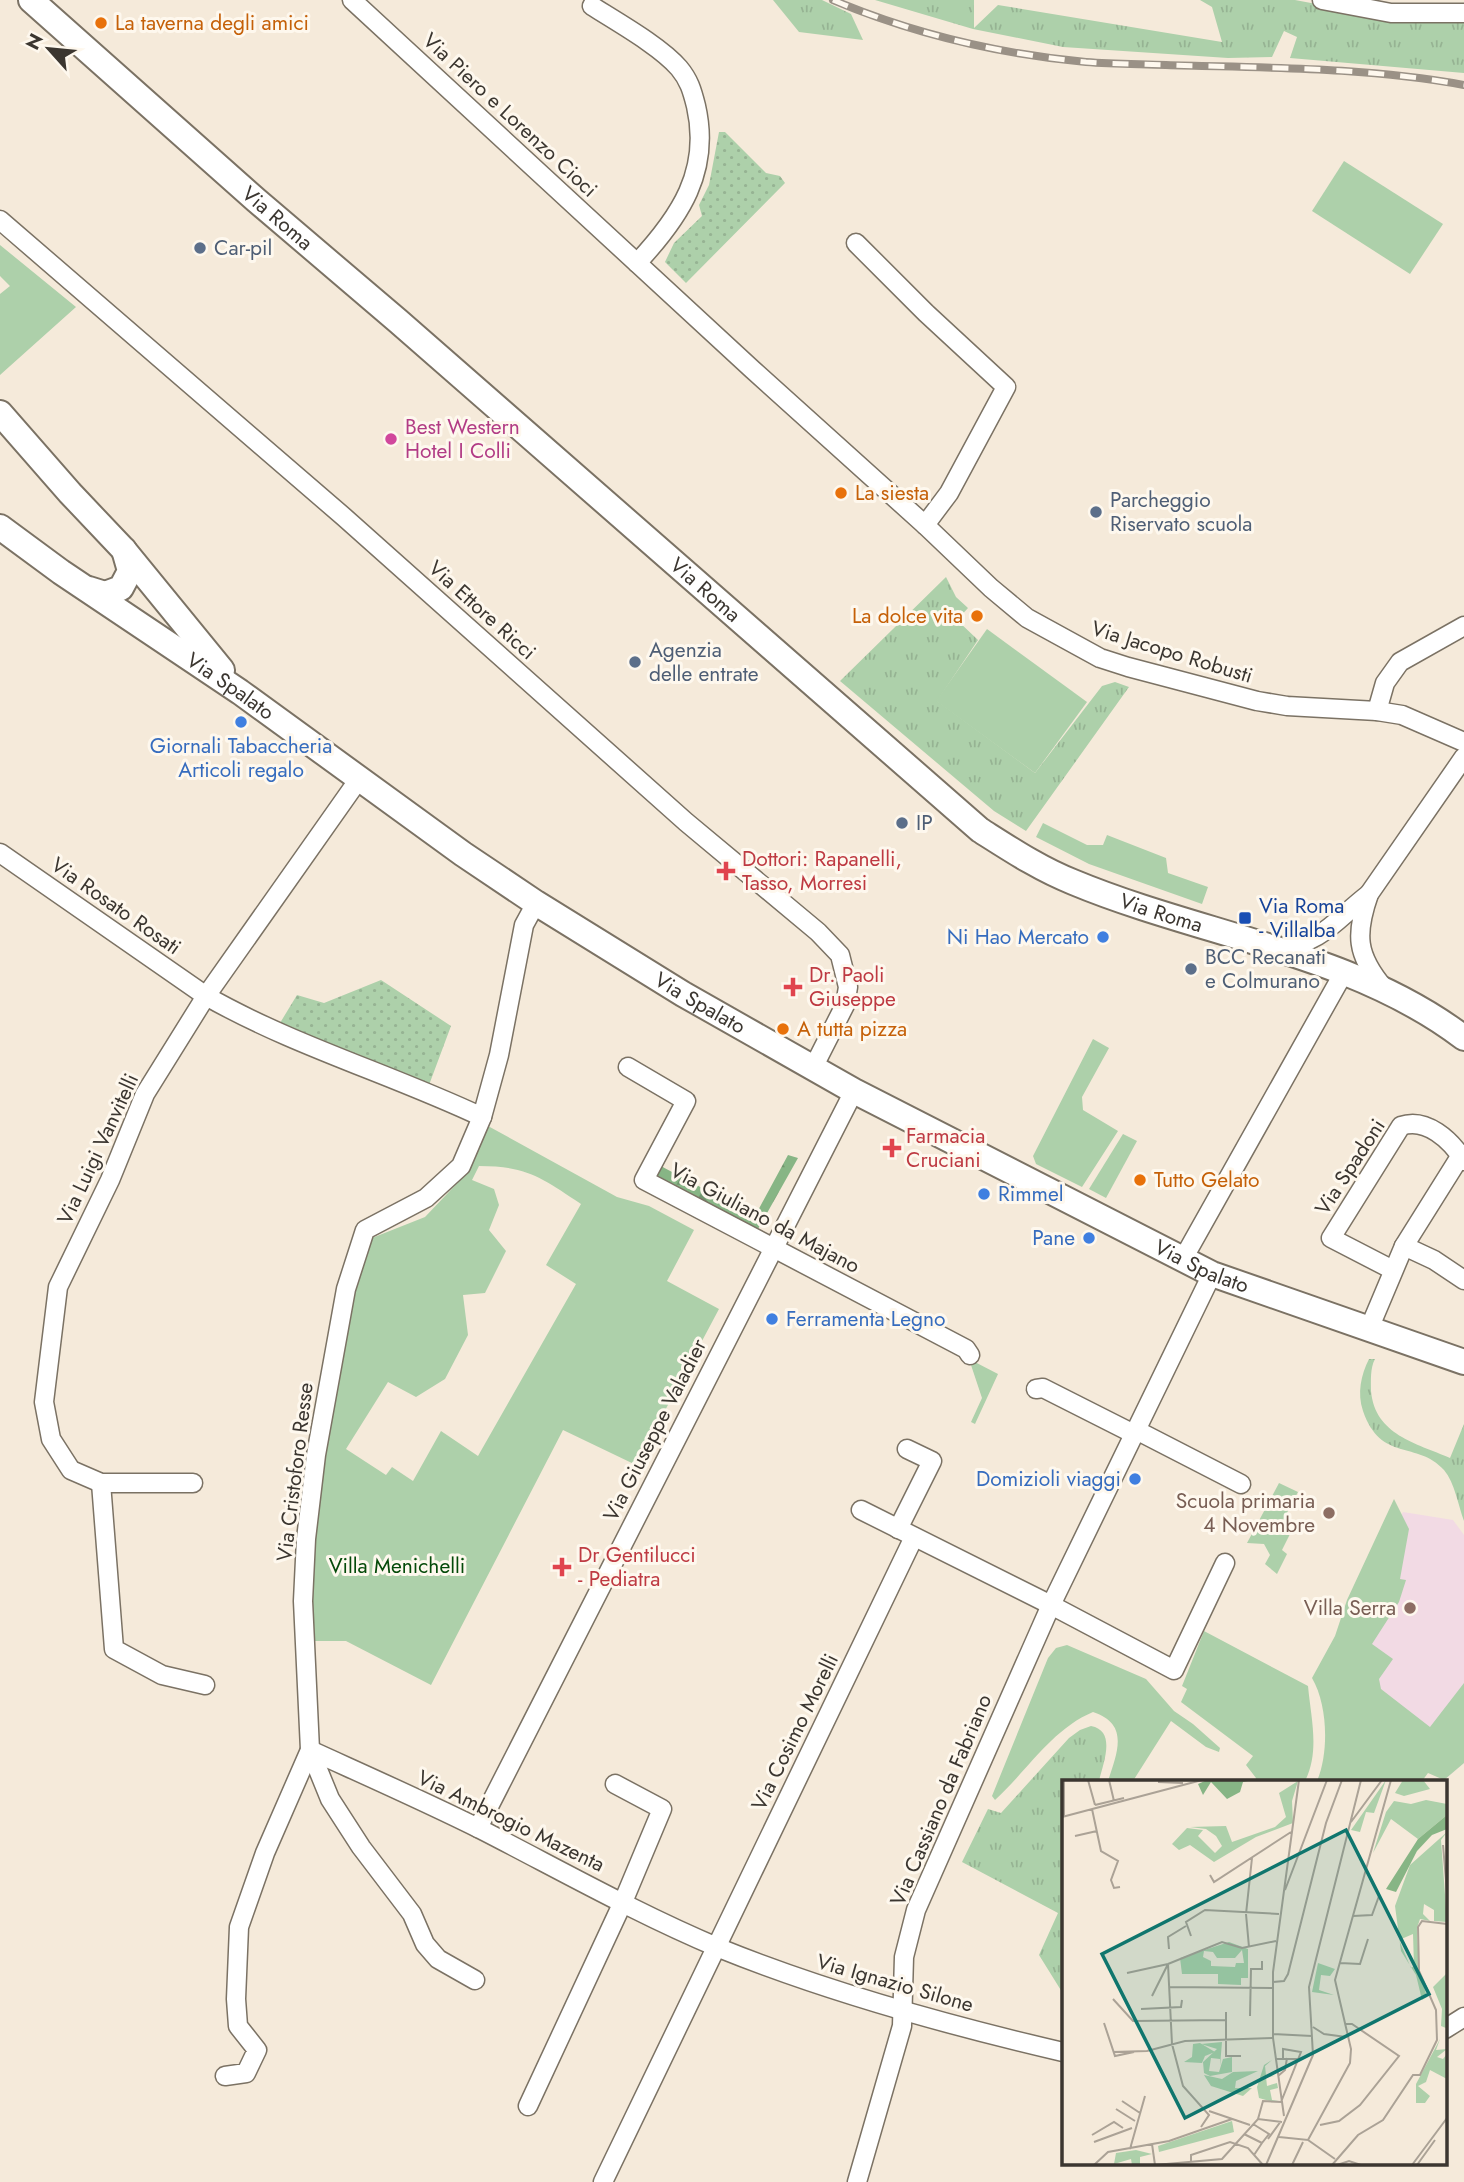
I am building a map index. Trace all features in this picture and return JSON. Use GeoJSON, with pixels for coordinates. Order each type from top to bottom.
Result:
{"type":"FeatureCollection","features":[{"type":"Feature","properties":{"kind":"main road","name":"Via Roma"},"geometry":{"type":"LineString","coordinates":[[31,0],[256,200],[980,830],[1030,861],[1072,882],[1143,908],[1276,949],[1343,974],[1390,994],[1464,1038]]}},
{"type":"Feature","properties":{"kind":"main road"},"geometry":{"type":"LineString","coordinates":[[0,413],[124,550],[240,692]]}},
{"type":"Feature","properties":{"kind":"main road","name":"Via Spalato"},"geometry":{"type":"LineString","coordinates":[[0,527],[82,586],[240,692],[463,854],[536,903],[683,994],[854,1091],[1212,1274],[1464,1362]]}},
{"type":"Feature","properties":{"kind":"main road"},"geometry":{"type":"LineString","coordinates":[[82,586],[105,594],[121,588],[130,571],[124,550]]}},
{"type":"Feature","properties":{"kind":"main road"},"geometry":{"type":"LineString","coordinates":[[147,628],[141,616],[145,604],[156,596],[164,599]]}},
{"type":"Feature","properties":{"kind":"street","name":"Via Piero e Lorenzo Cioci"},"geometry":{"type":"LineString","coordinates":[[352,0],[753,370]]}},
{"type":"Feature","properties":{"kind":"street"},"geometry":{"type":"LineString","coordinates":[[1322,0],[1391,13],[1464,13]]}},
{"type":"Feature","properties":{"kind":"street"},"geometry":{"type":"LineString","coordinates":[[592,6],[677,65],[690,82],[700,124],[699,164],[688,194],[638,263]]}},
{"type":"Feature","properties":{"kind":"street","name":"Via Ettore Ricci"},"geometry":{"type":"LineString","coordinates":[[0,220],[344,517],[686,822],[761,883],[840,955],[848,987],[845,1004],[813,1068]]}},
{"type":"Feature","properties":{"kind":"street"},"geometry":{"type":"LineString","coordinates":[[856,243],[1006,387],[949,493],[925,525]]}},
{"type":"Feature","properties":{"kind":"street","name":"Via Jacopo Robusti"},"geometry":{"type":"LineString","coordinates":[[753,370],[1027,618],[1100,658],[1257,701],[1402,715],[1464,742]]}},
{"type":"Feature","properties":{"kind":"street"},"geometry":{"type":"LineString","coordinates":[[1377,711],[1385,683],[1400,662],[1464,626]]}},
{"type":"Feature","properties":{"kind":"street"},"geometry":{"type":"LineString","coordinates":[[1276,949],[1299,945],[1315,938],[1369,894],[1464,757]]}},
{"type":"Feature","properties":{"kind":"street","name":"Via Luigi Vanvitelli"},"geometry":{"type":"LineString","coordinates":[[193,1483],[101,1483],[71,1470],[51,1439],[44,1402],[58,1287],[110,1180],[145,1094],[206,996],[359,779]]}},
{"type":"Feature","properties":{"kind":"street","name":"Via Rosato Rosati"},"geometry":{"type":"LineString","coordinates":[[0,853],[206,996],[258,1024],[411,1085],[482,1117]]}},
{"type":"Feature","properties":{"kind":"street"},"geometry":{"type":"LineString","coordinates":[[1369,894],[1361,916],[1360,944],[1373,974],[1390,994]]}},
{"type":"Feature","properties":{"kind":"street","name":"Via Cristoforo Resse"},"geometry":{"type":"LineString","coordinates":[[225,2076],[246,2073],[257,2050],[239,2026],[236,1999],[239,1927],[265,1853],[310,1750],[303,1601],[306,1539],[316,1455],[346,1289],[365,1230],[426,1198],[461,1166],[482,1117],[499,1055],[524,925],[536,903]]}},
{"type":"Feature","properties":{"kind":"street"},"geometry":{"type":"LineString","coordinates":[[1183,1259],[1343,974]]}},
{"type":"Feature","properties":{"kind":"street","name":"Via Giuliano da Majano"},"geometry":{"type":"LineString","coordinates":[[628,1068],[686,1101],[644,1180],[970,1351]]}},
{"type":"Feature","properties":{"kind":"street","name":"Via Giuseppe Valadier"},"geometry":{"type":"LineString","coordinates":[[478,1828],[854,1091]]}},
{"type":"Feature","properties":{"kind":"street","name":"Via Spadoni"},"geometry":{"type":"LineString","coordinates":[[1393,1269],[1331,1238],[1401,1126],[1418,1123],[1430,1128],[1462,1158]]}},
{"type":"Feature","properties":{"kind":"street"},"geometry":{"type":"LineString","coordinates":[[1369,1329],[1404,1247],[1462,1158]]}},
{"type":"Feature","properties":{"kind":"street"},"geometry":{"type":"LineString","coordinates":[[1404,1247],[1434,1260],[1464,1280]]}},
{"type":"Feature","properties":{"kind":"street","name":"Via Cassiano da Fabriano"},"geometry":{"type":"LineString","coordinates":[[857,2182],[902,2026],[904,1957],[916,1910],[1051,1605],[1212,1274]]}},
{"type":"Feature","properties":{"kind":"street"},"geometry":{"type":"LineString","coordinates":[[1040,1386],[1241,1484]]}},
{"type":"Feature","properties":{"kind":"street","name":"Via Cosimo Morelli"},"geometry":{"type":"LineString","coordinates":[[716,1947],[906,1533],[932,1461],[907,1449]]}},
{"type":"Feature","properties":{"kind":"street"},"geometry":{"type":"LineString","coordinates":[[101,1483],[114,1649],[162,1675],[205,1685]]}},
{"type":"Feature","properties":{"kind":"street"},"geometry":{"type":"LineString","coordinates":[[861,1510],[1174,1670],[1225,1563]]}},
{"type":"Feature","properties":{"kind":"street"},"geometry":{"type":"LineString","coordinates":[[310,1750],[330,1800],[361,1847],[412,1914],[425,1944],[438,1959],[475,1980]]}},
{"type":"Feature","properties":{"kind":"street","name":"Via Ambrogio Mazenta"},"geometry":{"type":"LineString","coordinates":[[310,1750],[478,1828],[716,1947]]}},
{"type":"Feature","properties":{"kind":"street"},"geometry":{"type":"LineString","coordinates":[[528,2106],[623,1902],[662,1809],[615,1784]]}},
{"type":"Feature","properties":{"kind":"street"},"geometry":{"type":"LineString","coordinates":[[603,2182],[716,1947]]}},
{"type":"Feature","properties":{"kind":"street","name":"Via Ignazio Silone"},"geometry":{"type":"LineString","coordinates":[[716,1947],[814,1984],[903,2011],[1062,2052]]}},
{"type":"Feature","properties":{"kind":"street"},"geometry":{"type":"LineString","coordinates":[[1446,2028],[1464,2017]]}},
{"type":"Feature","properties":{"kind":"shaded area","name":"Villa Serra"},"geometry":{"type":"Polygon","coordinates":[[[1403,1512],[1453,1520],[1464,1535],[1464,1763],[1444,1780],[1322,1681],[1403,1512]]]}},
{"type":"Feature","properties":{"kind":"green space"},"geometry":{"type":"Polygon","coordinates":[[[773,0],[822,0],[851,14],[863,40],[799,32],[773,0]]]}},
{"type":"Feature","properties":{"kind":"green space"},"geometry":{"type":"Polygon","coordinates":[[[875,0],[974,0],[974,28],[998,5],[1222,42],[1212,7],[1200,0],[1295,0],[1391,18],[1464,23],[1464,73],[1290,58],[1297,37],[1284,31],[1272,57],[1228,58],[1063,47],[973,29],[875,0]]]}},
{"type":"Feature","properties":{"kind":"green space"},"geometry":{"type":"Polygon","coordinates":[[[719,132],[725,132],[766,173],[780,176],[785,183],[686,283],[665,262],[674,243],[702,216],[699,205],[709,185],[719,132]]]}},
{"type":"Feature","properties":{"kind":"green space"},"geometry":{"type":"Polygon","coordinates":[[[1344,161],[1443,224],[1410,274],[1312,211],[1344,161]]]}},
{"type":"Feature","properties":{"kind":"green space"},"geometry":{"type":"Polygon","coordinates":[[[0,245],[76,307],[0,375],[0,294],[10,286],[0,276],[0,245]]]}},
{"type":"Feature","properties":{"kind":"green space"},"geometry":{"type":"Polygon","coordinates":[[[946,577],[956,597],[968,608],[957,620],[978,640],[937,701],[1035,773],[1102,686],[1115,682],[1129,687],[1026,831],[994,811],[840,681],[946,577]]]}},
{"type":"Feature","properties":{"kind":"green space"},"geometry":{"type":"Polygon","coordinates":[[[987,629],[1087,702],[1035,773],[936,701],[987,629]]]}},
{"type":"Feature","properties":{"kind":"green space"},"geometry":{"type":"Polygon","coordinates":[[[1043,823],[1087,845],[1103,845],[1107,835],[1166,858],[1168,873],[1208,887],[1202,904],[1089,864],[1036,837],[1043,823]]]}},
{"type":"Feature","properties":{"kind":"green space"},"geometry":{"type":"Polygon","coordinates":[[[381,980],[451,1026],[429,1085],[280,1023],[297,995],[324,1003],[381,980]]]}},
{"type":"Feature","properties":{"kind":"green space"},"geometry":{"type":"Polygon","coordinates":[[[1093,1039],[1109,1048],[1082,1097],[1083,1110],[1118,1131],[1082,1187],[1036,1164],[1033,1156],[1093,1039]]]}},
{"type":"Feature","properties":{"kind":"green space","name":"Villa Menichelli"},"geometry":{"type":"Polygon","coordinates":[[[488,1126],[617,1197],[649,1206],[694,1230],[667,1281],[719,1309],[636,1465],[563,1430],[431,1685],[346,1641],[314,1641],[309,1592],[323,1458],[353,1294],[372,1238],[425,1217],[467,1173],[488,1126]],[[479,1166],[472,1180],[494,1189],[499,1205],[489,1230],[506,1251],[485,1293],[463,1295],[468,1335],[445,1379],[416,1397],[388,1382],[346,1449],[386,1475],[392,1467],[413,1481],[441,1431],[478,1456],[576,1284],[546,1265],[581,1204],[533,1175],[479,1166]]]}},
{"type":"Feature","properties":{"kind":"green space"},"geometry":{"type":"Polygon","coordinates":[[[1123,1134],[1137,1141],[1106,1198],[1089,1189],[1123,1134]]]}},
{"type":"Feature","properties":{"kind":"green space"},"geometry":{"type":"Polygon","coordinates":[[[788,1155],[798,1158],[758,1229],[652,1173],[657,1164],[755,1216],[788,1155]]]}},
{"type":"Feature","properties":{"kind":"green space"},"geometry":{"type":"Polygon","coordinates":[[[969,1359],[998,1374],[975,1424],[971,1422],[982,1398],[969,1359]]]}},
{"type":"Feature","properties":{"kind":"green space"},"geometry":{"type":"Polygon","coordinates":[[[1369,1359],[1375,1359],[1371,1379],[1374,1406],[1380,1418],[1399,1435],[1450,1458],[1464,1424],[1464,1521],[1454,1488],[1444,1470],[1422,1455],[1389,1445],[1379,1438],[1371,1427],[1360,1398],[1362,1378],[1369,1359]]]}},
{"type":"Feature","properties":{"kind":"green space"},"geometry":{"type":"Polygon","coordinates":[[[1279,1483],[1298,1492],[1280,1526],[1291,1532],[1282,1550],[1287,1554],[1277,1574],[1265,1564],[1270,1555],[1264,1544],[1247,1543],[1279,1483]]]}},
{"type":"Feature","properties":{"kind":"green space"},"geometry":{"type":"Polygon","coordinates":[[[1394,1499],[1409,1529],[1400,1579],[1406,1580],[1399,1602],[1372,1644],[1393,1659],[1379,1679],[1381,1689],[1430,1727],[1464,1683],[1464,1763],[1444,1780],[1428,1773],[1423,1780],[1317,1780],[1324,1757],[1325,1729],[1321,1702],[1312,1678],[1335,1636],[1347,1600],[1394,1499]]]}},
{"type":"Feature","properties":{"kind":"green space"},"geometry":{"type":"Polygon","coordinates":[[[1204,1631],[1308,1686],[1313,1747],[1310,1770],[1305,1780],[1255,1780],[1246,1765],[1253,1756],[1181,1702],[1187,1689],[1182,1686],[1204,1631]]]}},
{"type":"Feature","properties":{"kind":"green space"},"geometry":{"type":"Polygon","coordinates":[[[1067,1645],[1146,1679],[1174,1711],[1220,1748],[1219,1752],[1206,1747],[1171,1721],[1134,1780],[1108,1780],[1118,1740],[1112,1724],[1105,1717],[1093,1712],[1078,1719],[1052,1740],[995,1800],[992,1796],[1048,1658],[1056,1648],[1067,1645]]]}},
{"type":"Feature","properties":{"kind":"green space"},"geometry":{"type":"Polygon","coordinates":[[[1091,1726],[1099,1729],[1104,1734],[1106,1749],[1099,1780],[1062,1780],[1062,1992],[1039,1955],[1058,1913],[962,1862],[988,1809],[1001,1813],[1069,1738],[1091,1726]]]}},
{"type":"Feature","properties":{"kind":"railway"},"geometry":{"type":"LineString","coordinates":[[833,0],[894,23],[957,41],[1021,54],[1086,62],[1353,72],[1464,85]]}},
{"type":"Feature","properties":{"kind":"place","name":"La taverna degli amici"},"geometry":{"type":"Point","coordinates":[101,23]}},
{"type":"Feature","properties":{"kind":"place","name":"Car-pil"},"geometry":{"type":"Point","coordinates":[200,248]}},
{"type":"Feature","properties":{"kind":"place","name":"Best Western Hotel I Colli"},"geometry":{"type":"Point","coordinates":[391,439]}},
{"type":"Feature","properties":{"kind":"place","name":"La siesta"},"geometry":{"type":"Point","coordinates":[841,493]}},
{"type":"Feature","properties":{"kind":"place","name":"Parcheggio Riservato scuola"},"geometry":{"type":"Point","coordinates":[1096,512]}},
{"type":"Feature","properties":{"kind":"place","name":"La dolce vita"},"geometry":{"type":"Point","coordinates":[977,616]}},
{"type":"Feature","properties":{"kind":"place","name":"Agenzia delle entrate"},"geometry":{"type":"Point","coordinates":[635,662]}},
{"type":"Feature","properties":{"kind":"place","name":"Giornali Tabaccheria Articoli regalo"},"geometry":{"type":"Point","coordinates":[241,722]}},
{"type":"Feature","properties":{"kind":"place","name":"IP"},"geometry":{"type":"Point","coordinates":[902,823]}},
{"type":"Feature","properties":{"kind":"place","name":"Dottori: Rapanelli, Tasso, Morresi"},"geometry":{"type":"Point","coordinates":[726,871]}},
{"type":"Feature","properties":{"kind":"place","name":"Via Roma - Villalba"},"geometry":{"type":"Point","coordinates":[1245,918]}},
{"type":"Feature","properties":{"kind":"place","name":"Ni Hao Mercato"},"geometry":{"type":"Point","coordinates":[1103,937]}},
{"type":"Feature","properties":{"kind":"place","name":"BCC Recanati e Colmurano"},"geometry":{"type":"Point","coordinates":[1191,969]}},
{"type":"Feature","properties":{"kind":"place","name":"Dr. Paoli Giuseppe"},"geometry":{"type":"Point","coordinates":[793,987]}},
{"type":"Feature","properties":{"kind":"place","name":"A tutta pizza"},"geometry":{"type":"Point","coordinates":[783,1029]}},
{"type":"Feature","properties":{"kind":"place","name":"Farmacia Cruciani"},"geometry":{"type":"Point","coordinates":[892,1148]}},
{"type":"Feature","properties":{"kind":"place","name":"Tutto Gelato"},"geometry":{"type":"Point","coordinates":[1140,1180]}},
{"type":"Feature","properties":{"kind":"place","name":"Rimmel"},"geometry":{"type":"Point","coordinates":[984,1194]}},
{"type":"Feature","properties":{"kind":"place","name":"Pane"},"geometry":{"type":"Point","coordinates":[1089,1238]}},
{"type":"Feature","properties":{"kind":"place","name":"Ferramenta Legno"},"geometry":{"type":"Point","coordinates":[772,1319]}},
{"type":"Feature","properties":{"kind":"place","name":"Domizioli viaggi"},"geometry":{"type":"Point","coordinates":[1135,1479]}},
{"type":"Feature","properties":{"kind":"place","name":"Scuola primaria 4 Novembre"},"geometry":{"type":"Point","coordinates":[1329,1513]}},
{"type":"Feature","properties":{"kind":"place","name":"Dr Gentilucci - Pediatra"},"geometry":{"type":"Point","coordinates":[562,1567]}},
{"type":"Feature","properties":{"kind":"place","name":"Villa Serra"},"geometry":{"type":"Point","coordinates":[1410,1608]}}]}
